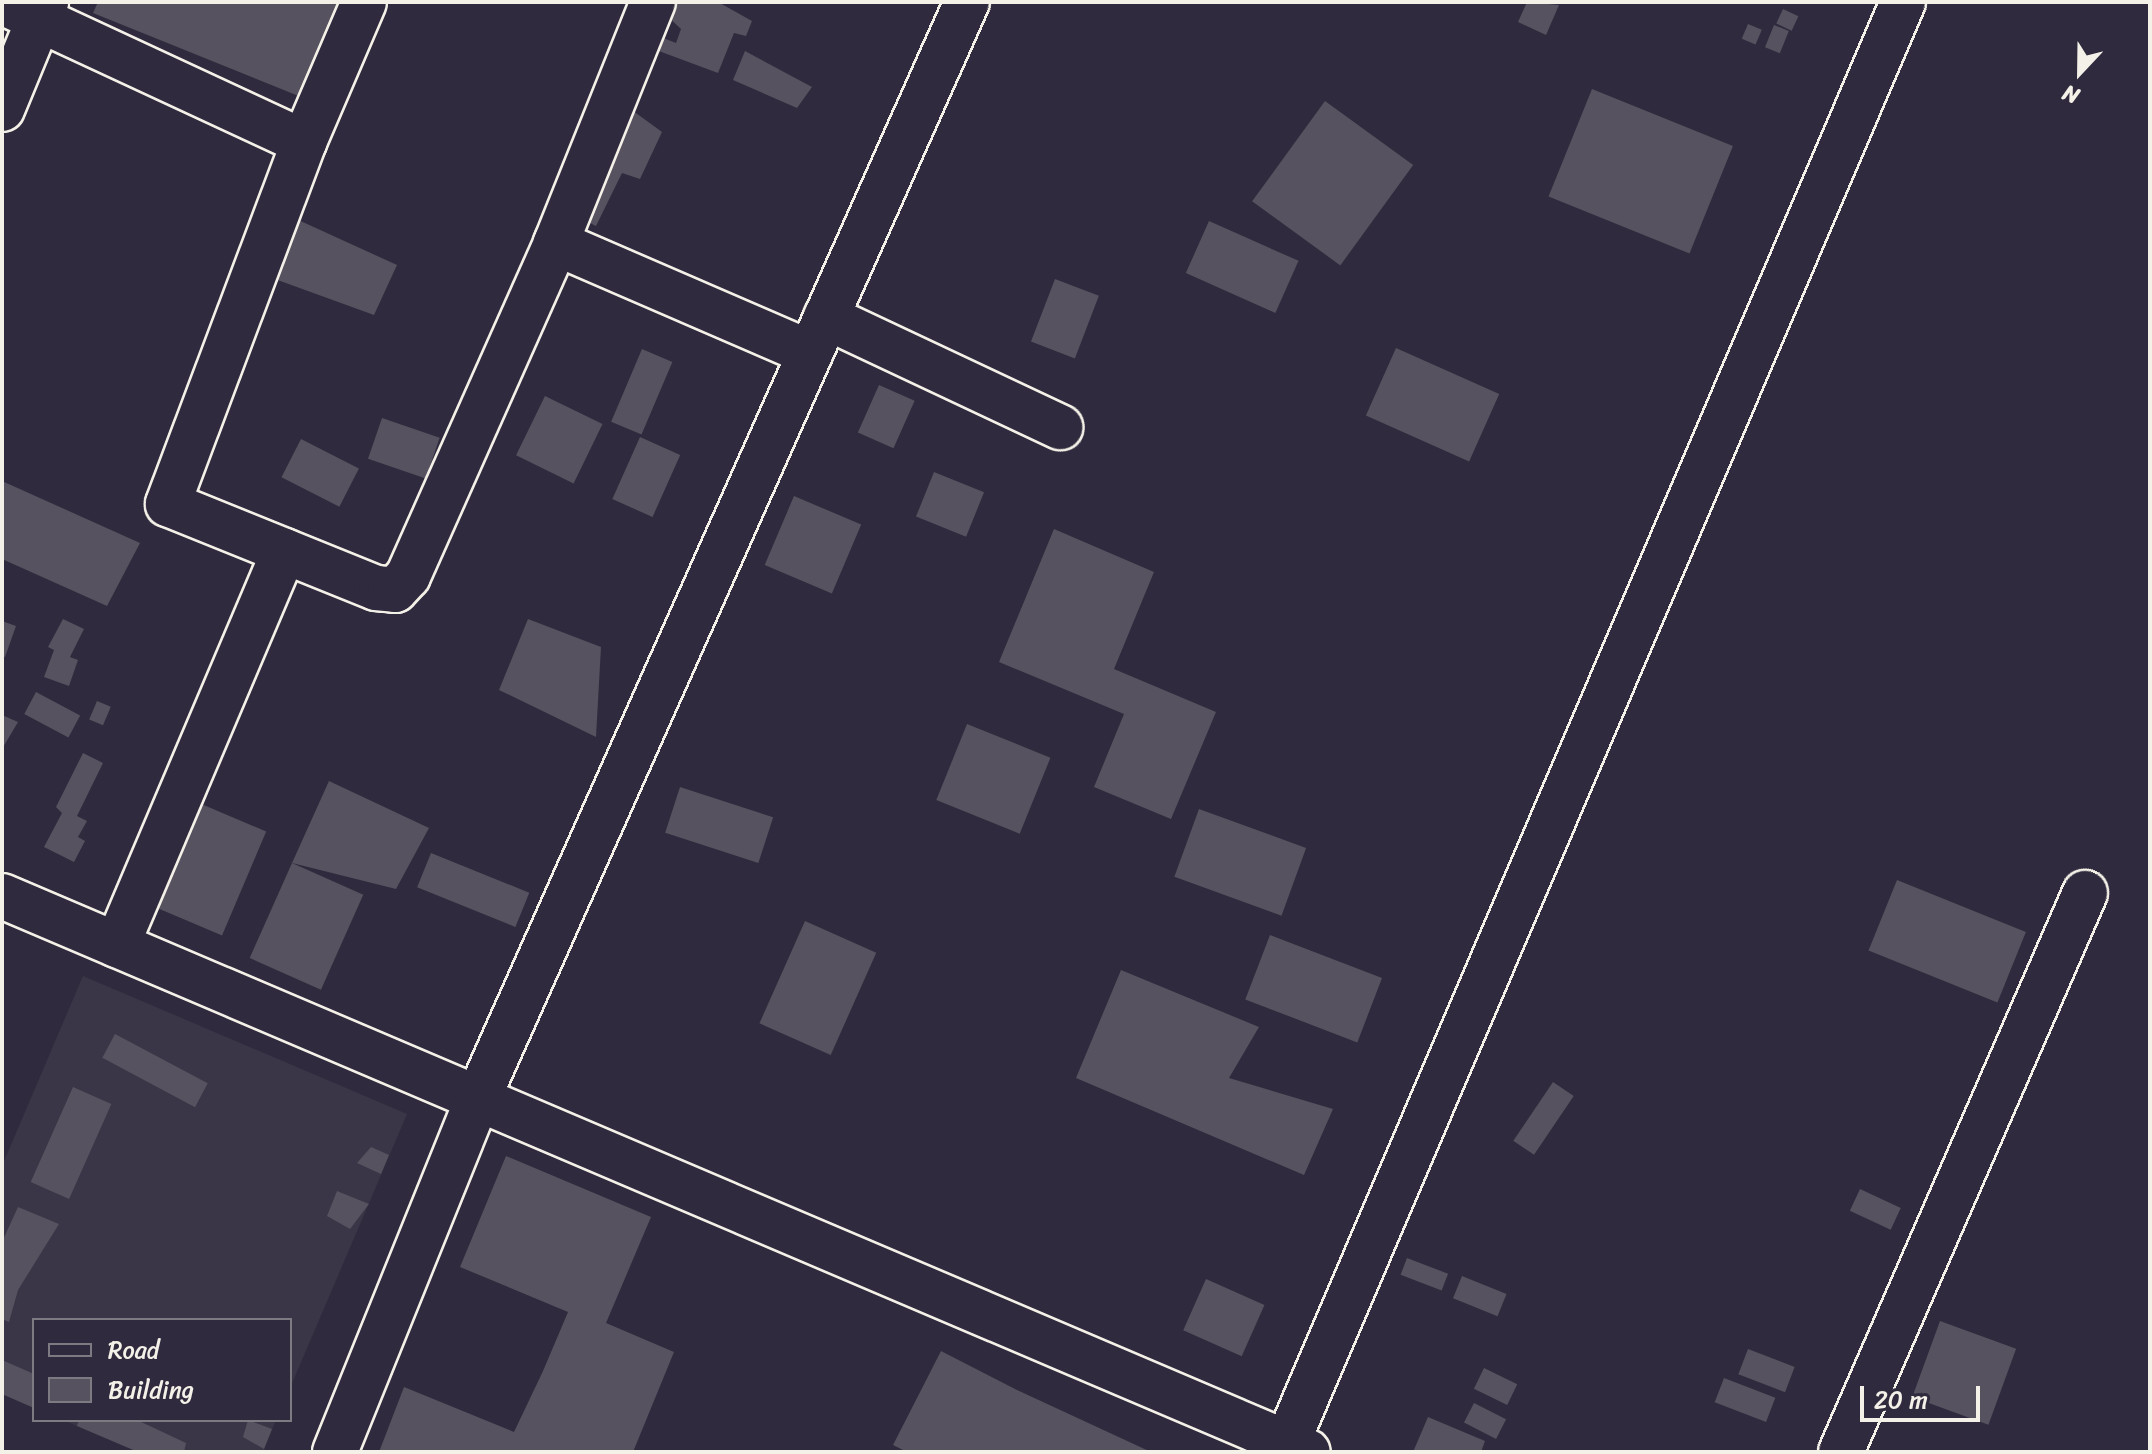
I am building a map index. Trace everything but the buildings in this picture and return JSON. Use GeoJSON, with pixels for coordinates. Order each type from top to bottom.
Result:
{"type":"FeatureCollection","features":[{"type":"Feature","properties":{"kind":"street"},"geometry":{"type":"LineString","coordinates":[[364,2],[304,142],[168,504],[376,588],[395,590],[408,576],[556,243],[653,2]]}},
{"type":"Feature","properties":{"kind":"street"},"geometry":{"type":"LineString","coordinates":[[335,1452],[478,1098],[967,2]]}},
{"type":"Feature","properties":{"kind":"street"},"geometry":{"type":"LineString","coordinates":[[2,896],[1292,1449],[1903,2]]}},
{"type":"Feature","properties":{"kind":"street"},"geometry":{"type":"LineString","coordinates":[[2,109],[29,8],[304,142]]}},
{"type":"Feature","properties":{"kind":"street"},"geometry":{"type":"LineString","coordinates":[[556,243],[818,335],[1060,427]]}},
{"type":"Feature","properties":{"kind":"street"},"geometry":{"type":"LineString","coordinates":[[117,945],[284,551]]}},
{"type":"Feature","properties":{"kind":"street"},"geometry":{"type":"LineString","coordinates":[[1841,1452],[2085,893]]}},
{"type":"Feature","properties":{"kind":"shaded area"},"geometry":{"type":"Polygon","coordinates":[[[83,976],[407,1114],[292,1383],[292,1318],[32,1318],[32,1407],[2,1394],[2,1166],[83,976]]]}},
{"type":"Feature","properties":{"kind":"shaded area"},"geometry":{"type":"Polygon","coordinates":[[[68,1422],[275,1422],[263,1452],[138,1452],[68,1422]]]}}]}
